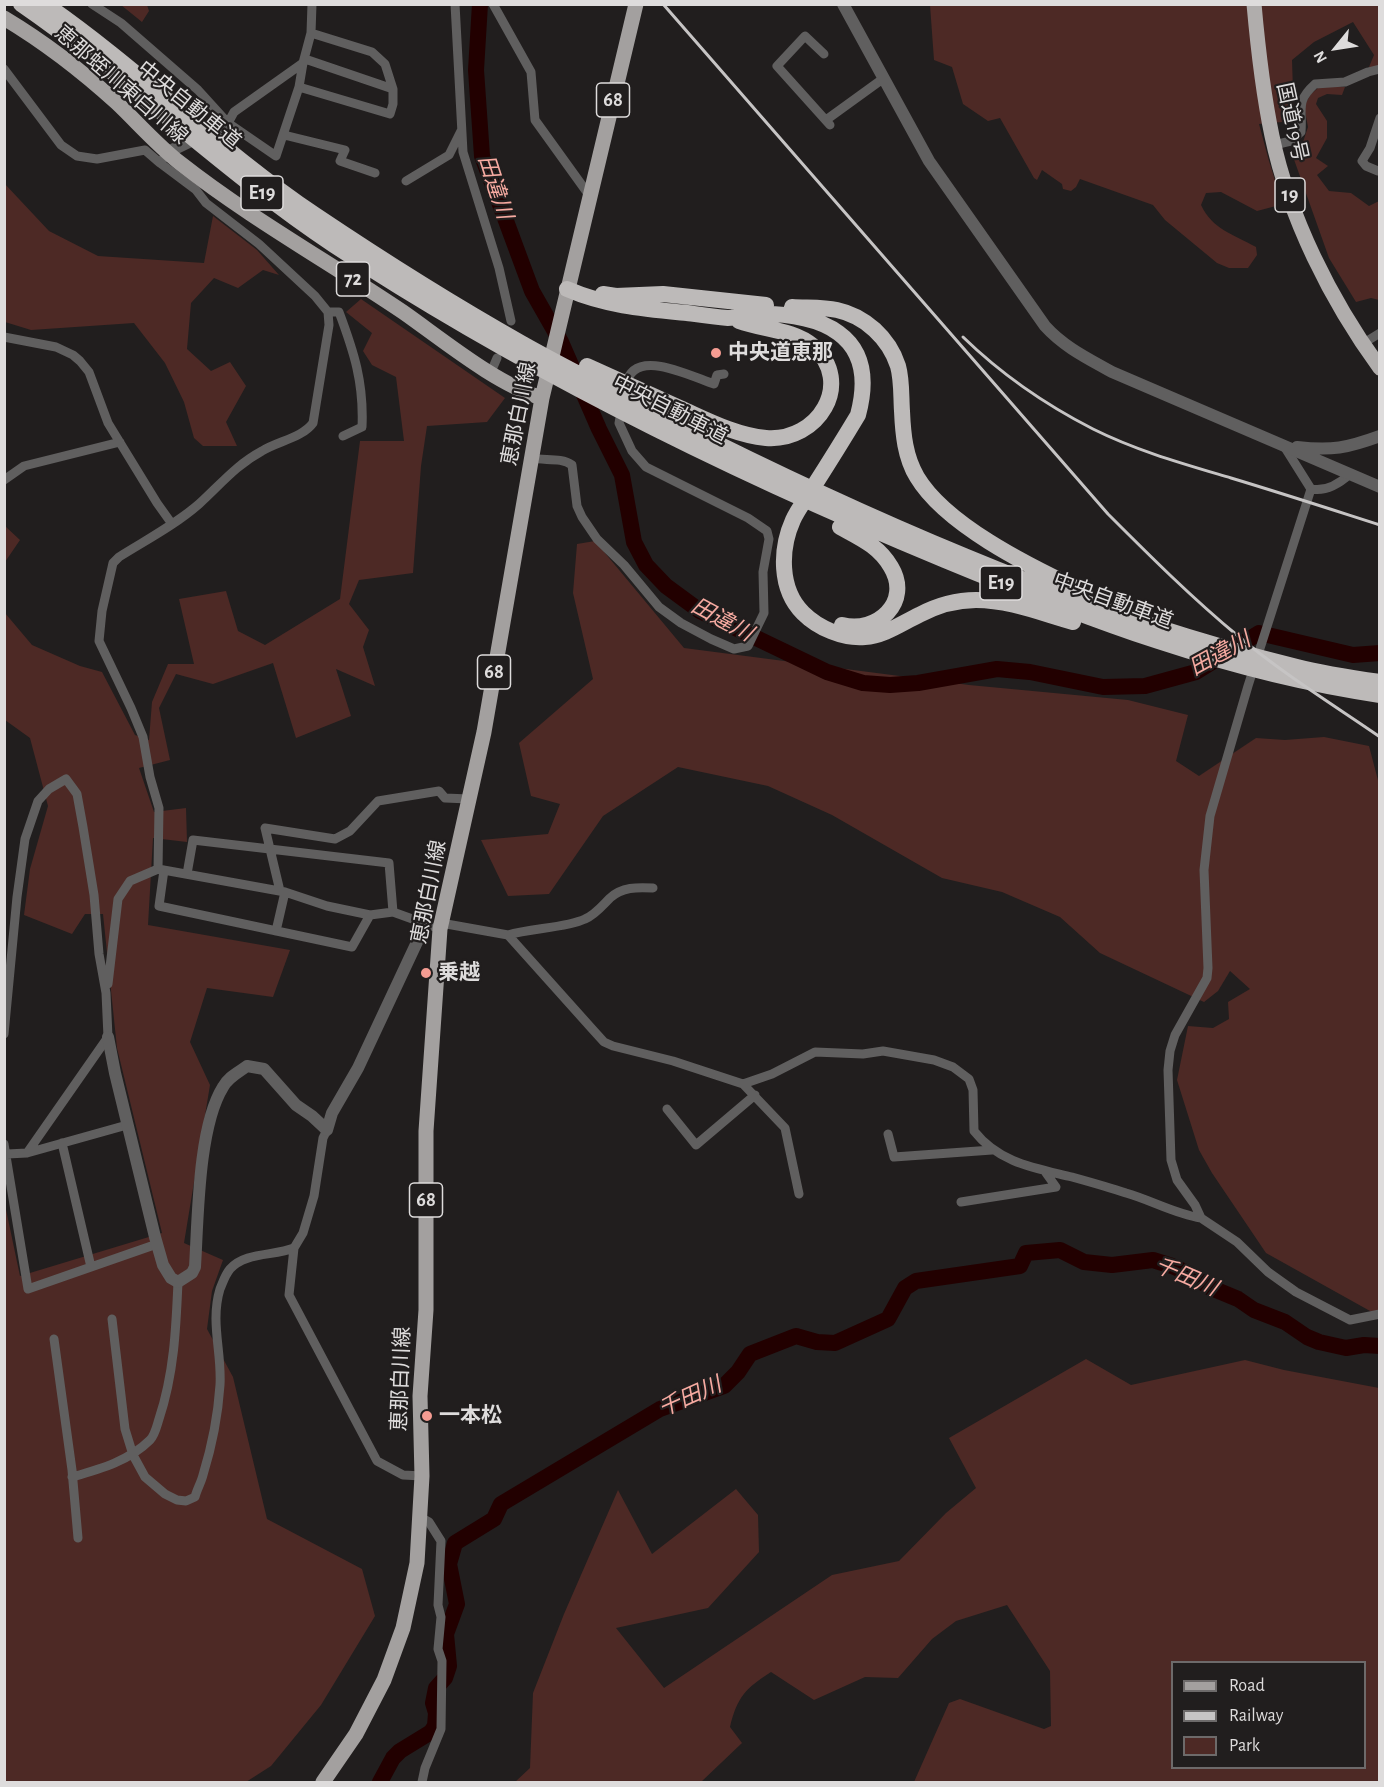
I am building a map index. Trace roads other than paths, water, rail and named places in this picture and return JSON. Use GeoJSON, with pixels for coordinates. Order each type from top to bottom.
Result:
{"type":"FeatureCollection","features":[{"type":"Feature","properties":{"kind":"highway","name":"中央自動車道"},"geometry":{"type":"LineString","coordinates":[[21,4],[83,49],[276,205],[334,245],[524,348],[640,406],[792,493]]}},
{"type":"Feature","properties":{"kind":"highway","name":"中央自動車道"},"geometry":{"type":"LineString","coordinates":[[45,4],[123,63],[235,155],[311,212],[409,277],[524,348]]}},
{"type":"Feature","properties":{"kind":"highway"},"geometry":{"type":"LineString","coordinates":[[1245,4],[1255,65],[1260,71]]}},
{"type":"Feature","properties":{"kind":"highway","name":"国道19号"},"geometry":{"type":"LineString","coordinates":[[1254,4],[1260,71],[1282,175],[1314,256],[1342,309],[1380,368]]}},
{"type":"Feature","properties":{"kind":"highway","name":"国道19号"},"geometry":{"type":"LineString","coordinates":[[1261,4],[1271,83],[1268,90],[1276,144],[1318,254],[1347,310],[1373,337],[1380,359]]}},
{"type":"Feature","properties":{"kind":"highway"},"geometry":{"type":"LineString","coordinates":[[524,348],[640,406],[754,436],[787,437],[795,434],[815,422],[827,405],[830,388],[827,366],[810,344],[795,336],[730,318],[629,308],[590,299],[567,289]]}},
{"type":"Feature","properties":{"kind":"highway"},"geometry":{"type":"LineString","coordinates":[[567,289],[616,296],[663,294],[757,305],[835,309],[849,313],[882,336],[898,367],[904,435],[912,466],[926,490],[953,516],[1044,573],[1177,635]]}},
{"type":"Feature","properties":{"kind":"highway"},"geometry":{"type":"LineString","coordinates":[[820,309],[839,320],[855,335],[872,370],[872,390],[864,422],[800,526],[794,543],[795,580],[801,598],[819,615],[845,626],[857,627],[874,624],[890,612],[897,593],[892,569],[874,546],[833,512]]}},
{"type":"Feature","properties":{"kind":"highway"},"geometry":{"type":"LineString","coordinates":[[730,318],[749,314],[806,318],[821,322],[843,336],[856,353],[861,367],[863,389],[858,415],[793,520],[786,544],[784,570],[786,588],[797,607],[811,622],[837,633],[865,637],[894,628],[936,607],[960,601],[1007,603],[1129,638],[1177,635],[1278,654],[1284,663],[1380,682]]}},
{"type":"Feature","properties":{"kind":"highway","name":"中央自動車道"},"geometry":{"type":"LineString","coordinates":[[640,406],[686,445],[833,512],[1075,612],[1177,635],[1273,675],[1380,695]]}},
{"type":"Feature","properties":{"kind":"main road","name":"恵那白川線"},"geometry":{"type":"LineString","coordinates":[[323,1782],[356,1734],[392,1662],[403,1628],[417,1563],[422,1476],[420,1396],[426,1310],[426,1131],[435,926],[469,799],[484,732],[542,398],[636,4]]}},
{"type":"Feature","properties":{"kind":"main road","name":"恵那蛭川東白川線"},"geometry":{"type":"LineString","coordinates":[[4,18],[80,72],[116,102],[167,155],[222,195],[374,292],[491,372],[519,389],[542,398]]}},
{"type":"Feature","properties":{"kind":"street"},"geometry":{"type":"LineString","coordinates":[[92,4],[122,23],[198,90],[226,124],[276,156],[299,87],[311,33],[312,4]]}},
{"type":"Feature","properties":{"kind":"street"},"geometry":{"type":"LineString","coordinates":[[493,4],[531,72],[535,120],[589,195]]}},
{"type":"Feature","properties":{"kind":"street"},"geometry":{"type":"LineString","coordinates":[[843,4],[929,161],[980,236],[1054,336],[1072,350],[1112,372],[1380,487]]}},
{"type":"Feature","properties":{"kind":"street"},"geometry":{"type":"LineString","coordinates":[[454,6],[464,152],[500,268],[511,321]]}},
{"type":"Feature","properties":{"kind":"street"},"geometry":{"type":"LineString","coordinates":[[299,87],[390,114],[393,104],[393,89],[385,64],[372,52],[311,33]]}},
{"type":"Feature","properties":{"kind":"street"},"geometry":{"type":"LineString","coordinates":[[824,54],[805,36],[777,66],[828,123],[884,78]]}},
{"type":"Feature","properties":{"kind":"street"},"geometry":{"type":"LineString","coordinates":[[167,155],[226,124],[234,112],[304,61]]}},
{"type":"Feature","properties":{"kind":"street"},"geometry":{"type":"LineString","coordinates":[[304,61],[393,89]]}},
{"type":"Feature","properties":{"kind":"street"},"geometry":{"type":"LineString","coordinates":[[4,69],[61,145],[77,156],[97,159],[145,150],[167,155],[206,203],[259,244],[315,296],[328,312],[329,325],[314,423],[309,429],[270,446],[237,466],[198,504],[172,524],[118,557],[113,563],[99,637],[100,648],[143,736],[150,777],[159,808],[161,870],[159,906],[352,947],[370,915]]}},
{"type":"Feature","properties":{"kind":"street"},"geometry":{"type":"LineString","coordinates":[[1276,144],[1291,141],[1301,132],[1299,107],[1302,99],[1315,84],[1345,82],[1380,69]]}},
{"type":"Feature","properties":{"kind":"street"},"geometry":{"type":"LineString","coordinates":[[1378,171],[1366,166],[1362,161],[1370,148],[1380,118]]}},
{"type":"Feature","properties":{"kind":"street"},"geometry":{"type":"LineString","coordinates":[[406,181],[449,155],[462,129]]}},
{"type":"Feature","properties":{"kind":"street"},"geometry":{"type":"LineString","coordinates":[[284,135],[345,150],[340,161],[375,173]]}},
{"type":"Feature","properties":{"kind":"street"},"geometry":{"type":"LineString","coordinates":[[328,312],[339,312],[356,357],[361,390],[362,427],[343,436]]}},
{"type":"Feature","properties":{"kind":"street"},"geometry":{"type":"LineString","coordinates":[[4,337],[56,347],[73,355],[88,372],[108,423],[172,524]]}},
{"type":"Feature","properties":{"kind":"street"},"geometry":{"type":"LineString","coordinates":[[491,372],[497,358]]}},
{"type":"Feature","properties":{"kind":"street"},"geometry":{"type":"LineString","coordinates":[[532,458],[561,460],[572,465],[577,506],[582,517],[597,539],[624,566],[659,608],[681,623],[729,647],[748,646],[764,613],[763,572],[769,539],[766,531],[748,518],[646,467],[632,451],[619,423],[627,378],[633,370],[652,364],[714,384],[717,375],[724,374]]}},
{"type":"Feature","properties":{"kind":"street"},"geometry":{"type":"LineString","coordinates":[[1284,446],[1324,450],[1346,448],[1380,436]]}},
{"type":"Feature","properties":{"kind":"street"},"geometry":{"type":"LineString","coordinates":[[4,480],[31,464],[120,442]]}},
{"type":"Feature","properties":{"kind":"street"},"geometry":{"type":"LineString","coordinates":[[1284,446],[1311,489],[1320,491],[1340,483],[1346,472]]}},
{"type":"Feature","properties":{"kind":"street"},"geometry":{"type":"LineString","coordinates":[[1346,448],[1338,458],[1346,472]]}},
{"type":"Feature","properties":{"kind":"street"},"geometry":{"type":"LineString","coordinates":[[1201,1218],[1195,1205],[1177,1180],[1171,1160],[1169,1061],[1175,1035],[1207,978],[1204,870],[1210,816],[1311,489]]}},
{"type":"Feature","properties":{"kind":"street"},"geometry":{"type":"LineString","coordinates":[[4,1034],[25,839],[38,801],[49,789],[66,779],[76,794],[83,827],[106,993],[108,1037],[127,1125],[163,1265],[171,1278],[178,1282]]}},
{"type":"Feature","properties":{"kind":"street"},"geometry":{"type":"LineString","coordinates":[[276,931],[283,891],[268,849],[264,828],[335,839],[350,831],[378,801],[439,791],[446,798],[469,799]]}},
{"type":"Feature","properties":{"kind":"street"},"geometry":{"type":"LineString","coordinates":[[187,874],[193,840],[389,863],[393,912]]}},
{"type":"Feature","properties":{"kind":"street"},"geometry":{"type":"LineString","coordinates":[[106,993],[118,899],[130,881],[161,870],[283,891],[327,906],[370,915],[393,912],[435,926],[508,935],[585,919],[617,893],[635,887],[653,888]]}},
{"type":"Feature","properties":{"kind":"street"},"geometry":{"type":"LineString","coordinates":[[422,1476],[403,1475],[377,1461],[289,1295],[294,1248],[303,1233],[314,1196],[323,1138],[332,1113],[435,926]]}},
{"type":"Feature","properties":{"kind":"street"},"geometry":{"type":"LineString","coordinates":[[508,935],[604,1042],[613,1047],[673,1061],[743,1084],[785,1128],[799,1194]]}},
{"type":"Feature","properties":{"kind":"street"},"geometry":{"type":"LineString","coordinates":[[27,1153],[108,1037]]}},
{"type":"Feature","properties":{"kind":"street"},"geometry":{"type":"LineString","coordinates":[[743,1084],[772,1074],[815,1052],[863,1054],[883,1051],[934,1060],[954,1067],[969,1079],[973,1090],[974,1131],[992,1150],[1046,1173],[1108,1187],[1187,1216],[1201,1218],[1237,1242],[1286,1286],[1339,1316],[1350,1320],[1380,1314]]}},
{"type":"Feature","properties":{"kind":"street"},"geometry":{"type":"LineString","coordinates":[[178,1282],[192,1273],[195,1267],[206,1132],[216,1101],[229,1078],[247,1066],[264,1069],[296,1106],[312,1116],[327,1130]]}},
{"type":"Feature","properties":{"kind":"street"},"geometry":{"type":"LineString","coordinates":[[667,1109],[696,1145],[755,1095]]}},
{"type":"Feature","properties":{"kind":"street"},"geometry":{"type":"LineString","coordinates":[[127,1125],[27,1153],[6,1149],[28,1289],[157,1244]]}},
{"type":"Feature","properties":{"kind":"street"},"geometry":{"type":"LineString","coordinates":[[888,1134],[894,1158],[992,1150]]}},
{"type":"Feature","properties":{"kind":"street"},"geometry":{"type":"LineString","coordinates":[[62,1143],[91,1267]]}},
{"type":"Feature","properties":{"kind":"street"},"geometry":{"type":"LineString","coordinates":[[961,1202],[1056,1187],[1046,1173]]}},
{"type":"Feature","properties":{"kind":"street"},"geometry":{"type":"LineString","coordinates":[[112,1319],[125,1429],[133,1455],[145,1477],[165,1494],[186,1501],[195,1497],[203,1476],[215,1426],[220,1383],[214,1320],[217,1300],[224,1279],[228,1271],[239,1261],[294,1248]]}},
{"type":"Feature","properties":{"kind":"street"},"geometry":{"type":"LineString","coordinates":[[72,1477],[133,1455],[152,1438],[165,1401],[173,1364],[178,1282]]}},
{"type":"Feature","properties":{"kind":"street"},"geometry":{"type":"LineString","coordinates":[[54,1339],[78,1538]]}},
{"type":"Feature","properties":{"kind":"street"},"geometry":{"type":"LineString","coordinates":[[420,1517],[429,1522],[441,1541],[438,1605],[441,1617],[438,1649],[442,1672],[441,1729],[425,1768],[422,1782]]}},
{"type":"Feature","properties":{"kind":"waterway","name":"田違川"},"geometry":{"type":"LineString","coordinates":[[480,4],[476,70],[482,156],[532,291],[561,342],[622,475],[634,542],[646,565],[666,586],[700,611],[827,672],[863,683],[890,685],[918,683],[997,669],[1030,672],[1103,687],[1145,686],[1196,672],[1259,633],[1353,655],[1380,653]]}},
{"type":"Feature","properties":{"kind":"waterway","name":"千田川"},"geometry":{"type":"LineString","coordinates":[[380,1782],[393,1758],[400,1751],[431,1732],[435,1726],[436,1713],[433,1703],[436,1688],[445,1678],[449,1666],[446,1634],[457,1604],[449,1564],[455,1543],[494,1519],[501,1504],[660,1409],[724,1386],[738,1372],[750,1354],[796,1336],[817,1342],[835,1343],[888,1319],[905,1288],[916,1281],[1020,1266],[1026,1253],[1060,1250],[1084,1262],[1112,1265],[1153,1260],[1190,1274],[1209,1287],[1238,1299],[1254,1310],[1285,1322],[1319,1342],[1346,1348],[1364,1345],[1380,1346]]}},
{"type":"Feature","properties":{"kind":"railway"},"geometry":{"type":"LineString","coordinates":[[663,4],[1108,514],[1188,592],[1255,650],[1380,737]]}},
{"type":"Feature","properties":{"kind":"railway"},"geometry":{"type":"LineString","coordinates":[[963,337],[993,364],[1041,399],[1075,420],[1110,437],[1161,456],[1380,525]]}},
{"type":"Feature","properties":{"kind":"place","name":"中央道恵那"},"geometry":{"type":"Point","coordinates":[716,353]}},
{"type":"Feature","properties":{"kind":"place","name":"乗越"},"geometry":{"type":"Point","coordinates":[426,973]}},
{"type":"Feature","properties":{"kind":"place","name":"一本松"},"geometry":{"type":"Point","coordinates":[427,1416]}}]}
